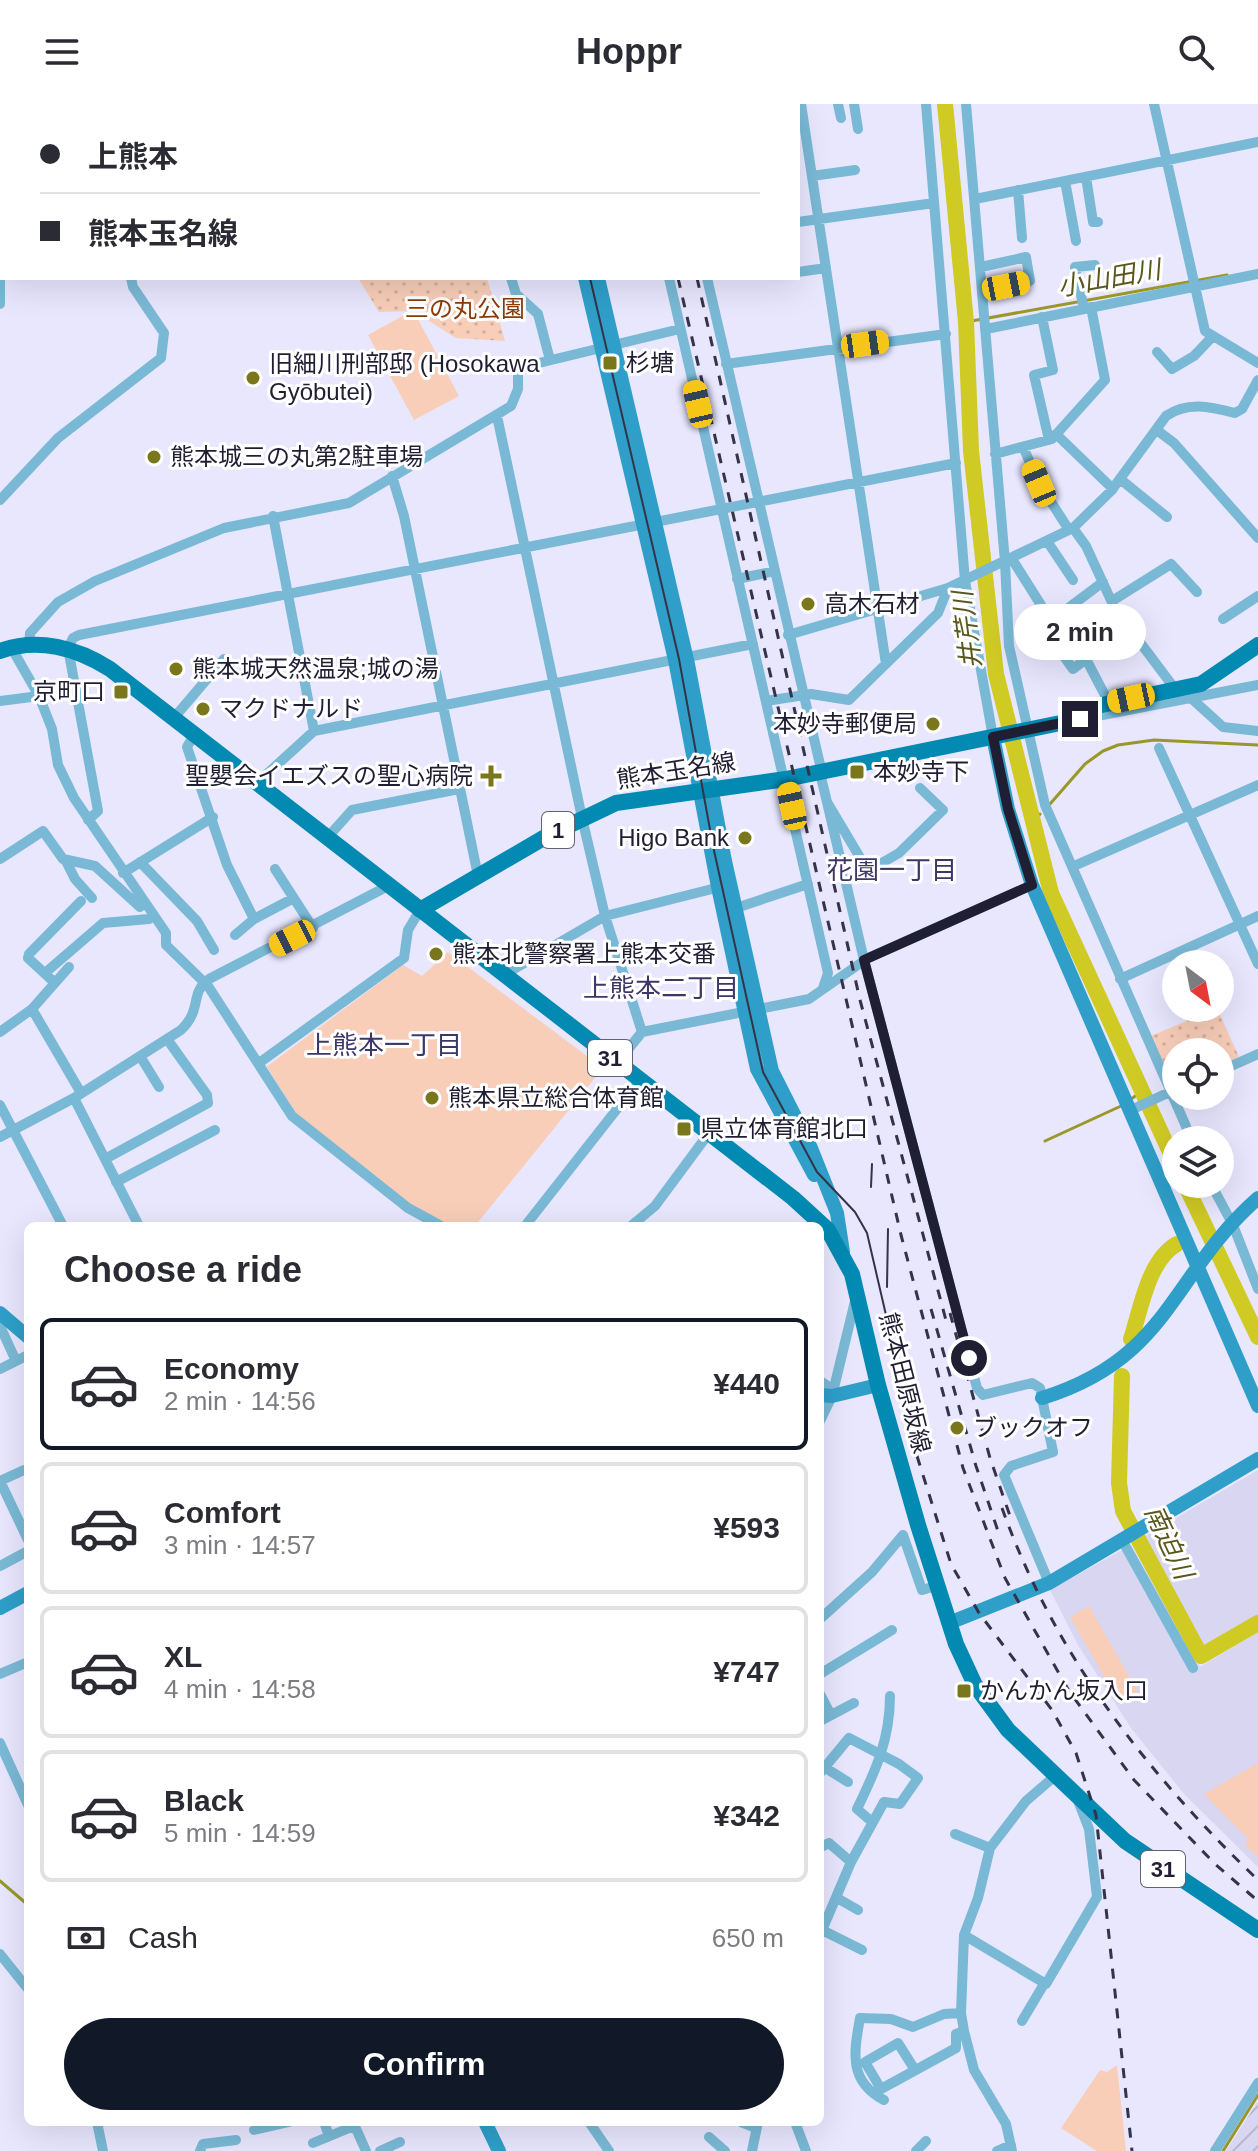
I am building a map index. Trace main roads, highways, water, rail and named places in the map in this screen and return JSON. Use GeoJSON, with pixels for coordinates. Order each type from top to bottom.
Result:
{"type":"FeatureCollection","features":[{"type":"Feature","properties":{"kind":"main road"},"geometry":{"type":"LineString","coordinates":[[6,649],[29,645],[68,648],[110,669],[420,910]]}},
{"type":"Feature","properties":{"kind":"main road","name":"熊本玉名線"},"geometry":{"type":"LineString","coordinates":[[420,910],[582,818],[616,803],[821,773],[1080,719],[1097,706],[1208,681],[1258,645]]}},
{"type":"Feature","properties":{"kind":"main road","name":"熊本田原坂線"},"geometry":{"type":"LineString","coordinates":[[420,910],[819,1222]]}},
{"type":"Feature","properties":{"kind":"main road","name":"熊本田原坂線"},"geometry":{"type":"LineString","coordinates":[[824,1226],[843,1252],[858,1290],[878,1385],[936,1586],[963,1661],[993,1711],[1076,1797],[1152,1862],[1258,1930]]}},
{"type":"Feature","properties":{"kind":"waterway","name":"井芹川"},"geometry":{"type":"LineString","coordinates":[[945,104],[966,322],[971,451],[996,674],[1051,893],[1162,1135]]}},
{"type":"Feature","properties":{"kind":"waterway","name":"小山田川"},"geometry":{"type":"LineString","coordinates":[[966,322],[1227,275]]}},
{"type":"Feature","properties":{"kind":"waterway"},"geometry":{"type":"LineString","coordinates":[[1050,804],[1085,764],[1118,745],[1154,740],[1258,745]]}},
{"type":"Feature","properties":{"kind":"waterway"},"geometry":{"type":"LineString","coordinates":[[1034,823],[1040,814]]}},
{"type":"Feature","properties":{"kind":"waterway"},"geometry":{"type":"LineString","coordinates":[[1131,1099],[1141,1092]]}},
{"type":"Feature","properties":{"kind":"waterway"},"geometry":{"type":"LineString","coordinates":[[1045,1141],[1121,1106]]}},
{"type":"Feature","properties":{"kind":"waterway","name":"井芹川"},"geometry":{"type":"LineString","coordinates":[[1192,1198],[1258,1337]]}},
{"type":"Feature","properties":{"kind":"waterway","name":"南迫川"},"geometry":{"type":"LineString","coordinates":[[1131,1339],[1152,1273],[1167,1251],[1177,1244]]}},
{"type":"Feature","properties":{"kind":"waterway","name":"南迫川"},"geometry":{"type":"LineString","coordinates":[[1122,1376],[1119,1483],[1123,1511],[1201,1656],[1258,1623]]}},
{"type":"Feature","properties":{"kind":"waterway"},"geometry":{"type":"LineString","coordinates":[[0,1881],[24,1902]]}},
{"type":"Feature","properties":{"kind":"waterway"},"geometry":{"type":"LineString","coordinates":[[1223,2151],[1258,2095]]}},
{"type":"Feature","properties":{"kind":"tram line"},"geometry":{"type":"LineString","coordinates":[[590,280],[679,659],[713,846],[763,1072],[817,1172],[855,1212],[867,1233],[892,1341]]}},
{"type":"Feature","properties":{"kind":"tram line"},"geometry":{"type":"LineString","coordinates":[[871,1187],[872,1164]]}},
{"type":"Feature","properties":{"kind":"tram line"},"geometry":{"type":"LineString","coordinates":[[887,1287],[888,1229]]}},
{"type":"Feature","properties":{"kind":"railway"},"geometry":{"type":"LineString","coordinates":[[678,280],[901,1235],[963,1468],[1005,1578],[1069,1691],[1134,1780],[1216,1865],[1258,1901]]}},
{"type":"Feature","properties":{"kind":"railway"},"geometry":{"type":"LineString","coordinates":[[697,280],[860,1000],[947,1324]]}},
{"type":"Feature","properties":{"kind":"railway"},"geometry":{"type":"LineString","coordinates":[[931,1309],[998,1531]]}},
{"type":"Feature","properties":{"kind":"railway"},"geometry":{"type":"LineString","coordinates":[[950,1313],[990,1458],[1010,1516]]}},
{"type":"Feature","properties":{"kind":"railway"},"geometry":{"type":"LineString","coordinates":[[917,1456],[951,1564],[979,1613],[1052,1710],[1076,1753],[1096,1815],[1132,2151]]}},
{"type":"Feature","properties":{"kind":"railway"},"geometry":{"type":"LineString","coordinates":[[1002,1508],[1023,1562],[1048,1613],[1108,1709],[1178,1798],[1258,1880]]}},
{"type":"Feature","properties":{"kind":"place","name":"杉塘"},"geometry":{"type":"Point","coordinates":[610,363]}},
{"type":"Feature","properties":{"kind":"place","name":"旧細川刑部邸 (Hosokawa Gyōbutei)"},"geometry":{"type":"Point","coordinates":[253,378]}},
{"type":"Feature","properties":{"kind":"place","name":"熊本城三の丸第2駐車場"},"geometry":{"type":"Point","coordinates":[154,457]}},
{"type":"Feature","properties":{"kind":"place","name":"高木石材"},"geometry":{"type":"Point","coordinates":[808,604]}},
{"type":"Feature","properties":{"kind":"place","name":"熊本城天然温泉;城の湯"},"geometry":{"type":"Point","coordinates":[176,669]}},
{"type":"Feature","properties":{"kind":"place","name":"京町口"},"geometry":{"type":"Point","coordinates":[121,692]}},
{"type":"Feature","properties":{"kind":"place","name":"マクドナルド"},"geometry":{"type":"Point","coordinates":[203,709]}},
{"type":"Feature","properties":{"kind":"place","name":"本妙寺郵便局"},"geometry":{"type":"Point","coordinates":[933,724]}},
{"type":"Feature","properties":{"kind":"place","name":"本妙寺下"},"geometry":{"type":"Point","coordinates":[857,772]}},
{"type":"Feature","properties":{"kind":"place","name":"聖嬰会イエズスの聖心病院"},"geometry":{"type":"Point","coordinates":[491,776]}},
{"type":"Feature","properties":{"kind":"place","name":"Higo Bank"},"geometry":{"type":"Point","coordinates":[745,838]}},
{"type":"Feature","properties":{"kind":"place","name":"熊本北警察署上熊本交番"},"geometry":{"type":"Point","coordinates":[436,954]}},
{"type":"Feature","properties":{"kind":"place","name":"熊本県立総合体育館"},"geometry":{"type":"Point","coordinates":[432,1098]}},
{"type":"Feature","properties":{"kind":"place","name":"県立体育館北口"},"geometry":{"type":"Point","coordinates":[684,1129]}},
{"type":"Feature","properties":{"kind":"place","name":"ブックオフ"},"geometry":{"type":"Point","coordinates":[957,1428]}},
{"type":"Feature","properties":{"kind":"place","name":"かんかん坂入口"},"geometry":{"type":"Point","coordinates":[964,1691]}},
{"type":"Feature","properties":{"kind":"district","name":"花園一丁目"},"geometry":{"type":"Point","coordinates":[892,870]}},
{"type":"Feature","properties":{"kind":"district","name":"上熊本二丁目"},"geometry":{"type":"Point","coordinates":[661,988]}},
{"type":"Feature","properties":{"kind":"district","name":"上熊本一丁目"},"geometry":{"type":"Point","coordinates":[384,1045]}},
{"type":"Feature","properties":{"kind":"park label","name":"三の丸公園"},"geometry":{"type":"Point","coordinates":[465,309]}}]}
